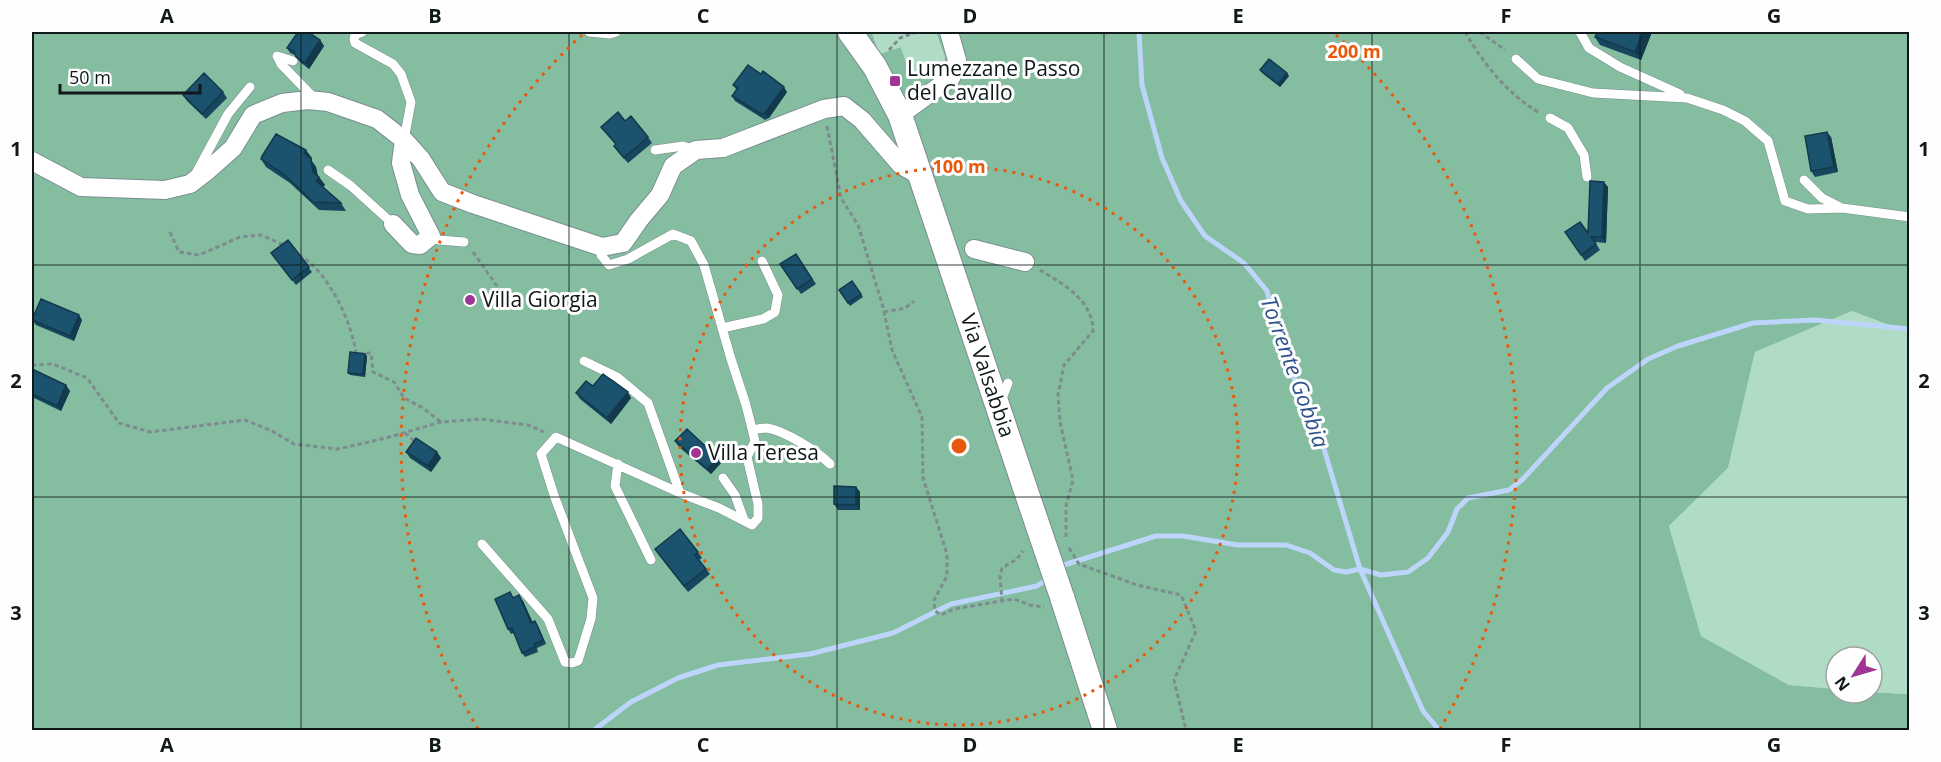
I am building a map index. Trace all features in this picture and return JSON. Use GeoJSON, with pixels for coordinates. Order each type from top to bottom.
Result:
{"type":"FeatureCollection","features":[{"type":"Feature","properties":{"kind":"main road","name":"Via Valsabbia"},"geometry":{"type":"LineString","coordinates":[[849,32],[874,67],[900,115],[1105,730]]}},
{"type":"Feature","properties":{"kind":"street"},"geometry":{"type":"LineString","coordinates":[[900,115],[935,98],[951,78],[957,60],[949,32]]}},
{"type":"Feature","properties":{"kind":"street"},"geometry":{"type":"LineString","coordinates":[[34,160],[81,187],[165,190],[190,184],[232,148],[253,115],[282,103],[328,102],[377,119],[404,140],[421,159],[442,192],[602,247],[623,243],[660,195],[673,166],[696,150],[723,148],[824,109],[844,106],[862,120],[901,165],[922,177]]}},
{"type":"Feature","properties":{"kind":"street"},"geometry":{"type":"LineString","coordinates":[[393,224],[412,244],[420,245],[431,236],[410,195],[401,163],[404,140]]}},
{"type":"Feature","properties":{"kind":"street"},"geometry":{"type":"LineString","coordinates":[[974,249],[1025,262]]}},
{"type":"Feature","properties":{"kind":"lane"},"geometry":{"type":"LineString","coordinates":[[362,32],[356,35],[355,43],[393,63],[401,74],[411,102],[404,140]]}},
{"type":"Feature","properties":{"kind":"lane"},"geometry":{"type":"LineString","coordinates":[[589,32],[610,34],[616,32]]}},
{"type":"Feature","properties":{"kind":"lane"},"geometry":{"type":"LineString","coordinates":[[1580,32],[1588,48],[1620,67],[1745,121],[1767,141],[1785,201],[1808,208],[1842,208],[1910,217]]}},
{"type":"Feature","properties":{"kind":"lane"},"geometry":{"type":"LineString","coordinates":[[292,61],[277,56],[287,71],[318,101]]}},
{"type":"Feature","properties":{"kind":"lane"},"geometry":{"type":"LineString","coordinates":[[1516,59],[1538,79],[1593,93],[1688,98]]}},
{"type":"Feature","properties":{"kind":"lane"},"geometry":{"type":"LineString","coordinates":[[190,184],[228,114],[250,87]]}},
{"type":"Feature","properties":{"kind":"lane"},"geometry":{"type":"LineString","coordinates":[[1550,118],[1568,128],[1584,155],[1587,177]]}},
{"type":"Feature","properties":{"kind":"lane"},"geometry":{"type":"LineString","coordinates":[[655,150],[683,146],[696,150]]}},
{"type":"Feature","properties":{"kind":"lane"},"geometry":{"type":"LineString","coordinates":[[328,170],[351,186],[393,224]]}},
{"type":"Feature","properties":{"kind":"lane"},"geometry":{"type":"LineString","coordinates":[[1804,180],[1822,198],[1842,208]]}},
{"type":"Feature","properties":{"kind":"lane"},"geometry":{"type":"LineString","coordinates":[[482,544],[548,619],[565,662],[572,663],[578,661],[591,619],[593,598],[541,454],[556,437],[680,493],[719,508],[752,525],[758,518],[758,504],[747,457],[755,441],[753,430],[704,265],[691,241],[673,234],[628,259],[609,265],[602,255],[602,247]]}},
{"type":"Feature","properties":{"kind":"lane"},"geometry":{"type":"LineString","coordinates":[[431,236],[439,240],[464,242]]}},
{"type":"Feature","properties":{"kind":"lane"},"geometry":{"type":"LineString","coordinates":[[722,328],[763,319],[775,312],[778,295],[762,261]]}},
{"type":"Feature","properties":{"kind":"lane"},"geometry":{"type":"LineString","coordinates":[[584,361],[617,377],[648,403],[680,493]]}},
{"type":"Feature","properties":{"kind":"lane"},"geometry":{"type":"LineString","coordinates":[[999,409],[1008,383]]}},
{"type":"Feature","properties":{"kind":"lane"},"geometry":{"type":"LineString","coordinates":[[753,430],[768,428],[796,440],[819,454],[830,464]]}},
{"type":"Feature","properties":{"kind":"lane"},"geometry":{"type":"LineString","coordinates":[[618,464],[615,486],[651,560]]}},
{"type":"Feature","properties":{"kind":"lane"},"geometry":{"type":"LineString","coordinates":[[723,478],[735,495],[744,520]]}},
{"type":"Feature","properties":{"kind":"path"},"geometry":{"type":"LineString","coordinates":[[889,50],[900,38],[917,32]]}},
{"type":"Feature","properties":{"kind":"path"},"geometry":{"type":"LineString","coordinates":[[1465,32],[1493,71],[1521,102],[1550,118]]}},
{"type":"Feature","properties":{"kind":"path"},"geometry":{"type":"LineString","coordinates":[[1480,32],[1516,59]]}},
{"type":"Feature","properties":{"kind":"path"},"geometry":{"type":"LineString","coordinates":[[824,109],[841,198],[858,225],[884,312],[892,350],[922,417],[923,478],[947,554],[947,576],[934,600],[935,612],[941,615],[954,609],[1014,599],[1030,605],[1064,604]]}},
{"type":"Feature","properties":{"kind":"path"},"geometry":{"type":"LineString","coordinates":[[170,232],[179,252],[199,255],[240,237],[261,235],[281,242],[288,249]]}},
{"type":"Feature","properties":{"kind":"path"},"geometry":{"type":"LineString","coordinates":[[464,242],[497,286],[500,296],[496,303],[490,304],[481,298]]}},
{"type":"Feature","properties":{"kind":"path"},"geometry":{"type":"LineString","coordinates":[[299,255],[310,261],[331,287],[351,332],[356,354],[371,353],[373,372],[394,382],[404,398],[423,408],[441,422]]}},
{"type":"Feature","properties":{"kind":"path"},"geometry":{"type":"LineString","coordinates":[[1025,262],[1068,287],[1081,298],[1093,326],[1093,331],[1064,365],[1058,395],[1060,422],[1073,480],[1066,506],[1066,543],[1079,564],[1137,585],[1181,595],[1196,631],[1174,680],[1186,730]]}},
{"type":"Feature","properties":{"kind":"path"},"geometry":{"type":"LineString","coordinates":[[884,312],[905,308],[914,301]]}},
{"type":"Feature","properties":{"kind":"path"},"geometry":{"type":"LineString","coordinates":[[32,365],[53,364],[87,378],[119,423],[150,432],[245,420],[272,431],[294,444],[338,449],[441,422],[481,419],[528,425],[556,437]]}},
{"type":"Feature","properties":{"kind":"path"},"geometry":{"type":"LineString","coordinates":[[405,433],[414,441]]}},
{"type":"Feature","properties":{"kind":"path"},"geometry":{"type":"LineString","coordinates":[[1002,568],[1000,576],[1002,602]]}},
{"type":"Feature","properties":{"kind":"green space"},"geometry":{"type":"Polygon","coordinates":[[[32,32],[872,32],[879,54],[901,47],[910,74],[915,74],[928,73],[944,65],[945,57],[936,32],[1909,32],[1909,329],[1897,328],[1852,311],[1755,352],[1728,468],[1669,526],[1701,636],[1789,685],[1824,688],[1824,705],[1884,705],[1884,693],[1905,694],[1909,692],[1909,730],[32,730],[32,32]]]}},
{"type":"Feature","properties":{"kind":"green space"},"geometry":{"type":"Polygon","coordinates":[[[872,32],[936,32],[945,57],[944,65],[928,73],[910,74],[901,47],[879,54],[872,32]]]}},
{"type":"Feature","properties":{"kind":"green space"},"geometry":{"type":"Polygon","coordinates":[[[1852,311],[1897,328],[1909,329],[1909,692],[1905,694],[1884,693],[1884,645],[1824,645],[1824,688],[1789,685],[1701,636],[1669,526],[1728,468],[1755,352],[1852,311]]]}},
{"type":"Feature","properties":{"kind":"building"},"geometry":{"type":"Polygon","coordinates":[[[298,32],[308,32],[320,40],[305,63],[296,57],[294,51],[287,48],[298,32]]]}},
{"type":"Feature","properties":{"kind":"building"},"geometry":{"type":"Polygon","coordinates":[[[1597,32],[1643,32],[1635,52],[1595,37],[1597,32]]]}},
{"type":"Feature","properties":{"kind":"building"},"geometry":{"type":"Polygon","coordinates":[[[1269,59],[1287,73],[1278,84],[1260,70],[1269,59]]]}},
{"type":"Feature","properties":{"kind":"building"},"geometry":{"type":"Polygon","coordinates":[[[748,65],[761,74],[763,71],[784,87],[765,113],[761,114],[732,96],[738,88],[733,85],[748,65]]]}},
{"type":"Feature","properties":{"kind":"building"},"geometry":{"type":"Polygon","coordinates":[[[204,73],[223,92],[202,114],[183,95],[204,73]]]}},
{"type":"Feature","properties":{"kind":"building"},"geometry":{"type":"Polygon","coordinates":[[[618,112],[625,121],[631,116],[648,137],[624,158],[614,146],[616,144],[601,127],[618,112]]]}},
{"type":"Feature","properties":{"kind":"building"},"geometry":{"type":"Polygon","coordinates":[[[1827,132],[1834,167],[1811,171],[1805,136],[1827,132]]]}},
{"type":"Feature","properties":{"kind":"building"},"geometry":{"type":"Polygon","coordinates":[[[276,134],[306,150],[304,153],[311,159],[313,172],[319,177],[316,181],[341,203],[313,202],[285,175],[261,159],[276,134]]]}},
{"type":"Feature","properties":{"kind":"building"},"geometry":{"type":"Polygon","coordinates":[[[1590,181],[1604,182],[1602,237],[1591,237],[1596,244],[1581,255],[1565,232],[1580,222],[1588,233],[1590,181]]]}},
{"type":"Feature","properties":{"kind":"building"},"geometry":{"type":"Polygon","coordinates":[[[288,240],[309,267],[292,280],[271,253],[288,240]]]}},
{"type":"Feature","properties":{"kind":"building"},"geometry":{"type":"Polygon","coordinates":[[[796,254],[812,279],[797,289],[780,264],[796,254]]]}},
{"type":"Feature","properties":{"kind":"building"},"geometry":{"type":"Polygon","coordinates":[[[852,281],[861,294],[848,303],[839,290],[852,281]]]}},
{"type":"Feature","properties":{"kind":"building"},"geometry":{"type":"Polygon","coordinates":[[[41,299],[79,315],[70,336],[32,320],[41,299]]]}},
{"type":"Feature","properties":{"kind":"building"},"geometry":{"type":"Polygon","coordinates":[[[350,352],[365,354],[363,374],[348,373],[350,352]]]}},
{"type":"Feature","properties":{"kind":"building"},"geometry":{"type":"Polygon","coordinates":[[[32,369],[66,385],[57,406],[32,394],[32,369]]]}},
{"type":"Feature","properties":{"kind":"building"},"geometry":{"type":"Polygon","coordinates":[[[603,374],[628,392],[607,418],[576,393],[586,381],[593,386],[603,374]]]}},
{"type":"Feature","properties":{"kind":"building","name":"Villa Teresa"},"geometry":{"type":"Polygon","coordinates":[[[687,429],[718,458],[707,469],[675,441],[687,429]]]}},
{"type":"Feature","properties":{"kind":"building"},"geometry":{"type":"Polygon","coordinates":[[[416,438],[437,452],[428,466],[406,452],[416,438]]]}},
{"type":"Feature","properties":{"kind":"building"},"geometry":{"type":"Polygon","coordinates":[[[834,486],[856,487],[856,505],[834,504],[834,486]]]}},
{"type":"Feature","properties":{"kind":"building"},"geometry":{"type":"Polygon","coordinates":[[[680,529],[698,552],[695,555],[706,569],[684,586],[655,549],[680,529]]]}},
{"type":"Feature","properties":{"kind":"building"},"geometry":{"type":"Polygon","coordinates":[[[510,592],[513,598],[519,595],[531,623],[535,621],[543,640],[522,653],[512,628],[508,629],[495,599],[510,592]]]}},
{"type":"Feature","properties":{"kind":"waterway","name":"Torrente Gobbia"},"geometry":{"type":"LineString","coordinates":[[1139,32],[1142,85],[1162,158],[1181,201],[1205,236],[1244,263],[1267,291],[1282,349],[1324,449],[1360,569],[1423,711],[1439,730]]}},
{"type":"Feature","properties":{"kind":"waterway"},"geometry":{"type":"LineString","coordinates":[[1059,569],[1064,565],[1156,536],[1183,536],[1238,545],[1286,545],[1310,553],[1334,570],[1346,572],[1360,569],[1381,575],[1408,572],[1428,558],[1448,532],[1457,509],[1468,498],[1509,490],[1522,480],[1607,388],[1648,359],[1678,346],[1753,323],[1815,320],[1910,329]]}},
{"type":"Feature","properties":{"kind":"waterway"},"geometry":{"type":"LineString","coordinates":[[594,730],[631,702],[678,678],[718,665],[810,654],[893,633],[951,604],[1037,586],[1049,578]]}},
{"type":"Feature","properties":{"kind":"place","name":"Lumezzane Passo del Cavallo"},"geometry":{"type":"Point","coordinates":[895,81]}},
{"type":"Feature","properties":{"kind":"place","name":"Villa Giorgia"},"geometry":{"type":"Point","coordinates":[470,300]}},
{"type":"Feature","properties":{"kind":"place","name":"Villa Teresa"},"geometry":{"type":"Point","coordinates":[696,453]}}]}
